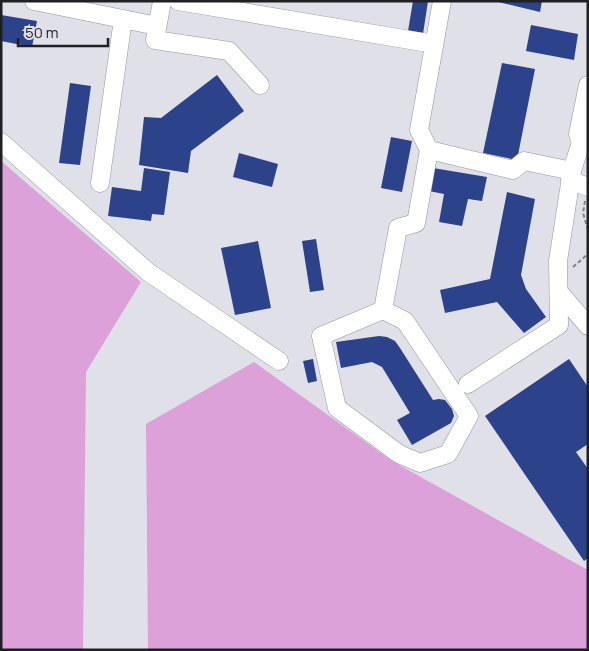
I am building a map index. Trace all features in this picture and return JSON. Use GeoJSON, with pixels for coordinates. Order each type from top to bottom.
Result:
{"type":"FeatureCollection","features":[{"type":"Feature","properties":{"kind":"street"},"geometry":{"type":"LineString","coordinates":[[34,1],[158,26]]}},
{"type":"Feature","properties":{"kind":"street"},"geometry":{"type":"LineString","coordinates":[[162,1],[155,40],[229,51],[260,85]]}},
{"type":"Feature","properties":{"kind":"street"},"geometry":{"type":"LineString","coordinates":[[178,1],[434,44]]}},
{"type":"Feature","properties":{"kind":"street"},"geometry":{"type":"LineString","coordinates":[[383,310],[398,228],[416,223],[429,150],[419,130],[442,1]]}},
{"type":"Feature","properties":{"kind":"street"},"geometry":{"type":"LineString","coordinates":[[100,183],[123,19]]}},
{"type":"Feature","properties":{"kind":"street"},"geometry":{"type":"LineString","coordinates":[[468,384],[559,325],[558,260],[571,176],[584,141],[578,134],[588,85]]}},
{"type":"Feature","properties":{"kind":"street"},"geometry":{"type":"LineString","coordinates":[[1,142],[148,272],[279,361]]}},
{"type":"Feature","properties":{"kind":"street"},"geometry":{"type":"LineString","coordinates":[[429,150],[513,170],[524,161],[571,176],[588,187]]}},
{"type":"Feature","properties":{"kind":"street"},"geometry":{"type":"LineString","coordinates":[[559,292],[588,326]]}},
{"type":"Feature","properties":{"kind":"street"},"geometry":{"type":"LineString","coordinates":[[383,310],[405,321],[469,416],[448,454],[420,463],[399,454],[337,408],[320,336],[383,310]]}},
{"type":"Feature","properties":{"kind":"shaded area"},"geometry":{"type":"Polygon","coordinates":[[[1,161],[141,282],[86,372],[83,650],[1,650],[1,161]]]}},
{"type":"Feature","properties":{"kind":"shaded area"},"geometry":{"type":"Polygon","coordinates":[[[254,362],[392,461],[588,569],[588,650],[148,650],[146,424],[254,362]]]}},
{"type":"Feature","properties":{"kind":"building"},"geometry":{"type":"Polygon","coordinates":[[[413,1],[428,1],[423,34],[408,31],[413,1]]]}},
{"type":"Feature","properties":{"kind":"building"},"geometry":{"type":"Polygon","coordinates":[[[494,1],[542,1],[540,12],[494,1]]]}},
{"type":"Feature","properties":{"kind":"building"},"geometry":{"type":"Polygon","coordinates":[[[1,15],[37,21],[32,47],[1,41],[1,15]]]}},
{"type":"Feature","properties":{"kind":"building"},"geometry":{"type":"Polygon","coordinates":[[[531,25],[578,34],[574,60],[526,51],[531,25]]]}},
{"type":"Feature","properties":{"kind":"building"},"geometry":{"type":"Polygon","coordinates":[[[502,63],[535,69],[517,160],[483,153],[502,63]]]}},
{"type":"Feature","properties":{"kind":"building"},"geometry":{"type":"Polygon","coordinates":[[[217,75],[244,111],[191,151],[188,173],[139,165],[144,117],[161,118],[217,75]]]}},
{"type":"Feature","properties":{"kind":"building"},"geometry":{"type":"Polygon","coordinates":[[[70,83],[91,86],[80,165],[59,163],[70,83]]]}},
{"type":"Feature","properties":{"kind":"building"},"geometry":{"type":"Polygon","coordinates":[[[391,137],[412,141],[402,192],[381,188],[391,137]]]}},
{"type":"Feature","properties":{"kind":"building"},"geometry":{"type":"Polygon","coordinates":[[[239,153],[278,164],[272,187],[233,177],[239,153]]]}},
{"type":"Feature","properties":{"kind":"building"},"geometry":{"type":"Polygon","coordinates":[[[144,168],[170,172],[164,215],[152,214],[151,221],[108,216],[112,187],[141,191],[144,168]]]}},
{"type":"Feature","properties":{"kind":"building"},"geometry":{"type":"Polygon","coordinates":[[[433,168],[487,177],[482,201],[468,199],[462,226],[439,222],[444,194],[429,191],[433,168]]]}},
{"type":"Feature","properties":{"kind":"building"},"geometry":{"type":"Polygon","coordinates":[[[507,192],[535,199],[521,275],[526,289],[546,317],[524,333],[497,302],[445,313],[440,290],[490,279],[507,192]]]}},
{"type":"Feature","properties":{"kind":"building"},"geometry":{"type":"Polygon","coordinates":[[[316,239],[324,290],[310,292],[302,241],[316,239]]]}},
{"type":"Feature","properties":{"kind":"building"},"geometry":{"type":"Polygon","coordinates":[[[258,241],[271,308],[235,315],[221,248],[258,241]]]}},
{"type":"Feature","properties":{"kind":"building"},"geometry":{"type":"Polygon","coordinates":[[[379,336],[395,341],[433,400],[445,400],[452,409],[454,416],[451,423],[412,445],[397,420],[410,413],[382,367],[372,362],[341,368],[336,342],[379,336]]]}},
{"type":"Feature","properties":{"kind":"building"},"geometry":{"type":"Polygon","coordinates":[[[313,359],[317,381],[308,383],[303,361],[313,359]]]}},
{"type":"Feature","properties":{"kind":"building"},"geometry":{"type":"Polygon","coordinates":[[[569,359],[588,387],[588,444],[576,452],[588,469],[588,558],[584,561],[485,416],[569,359]]]}}]}
